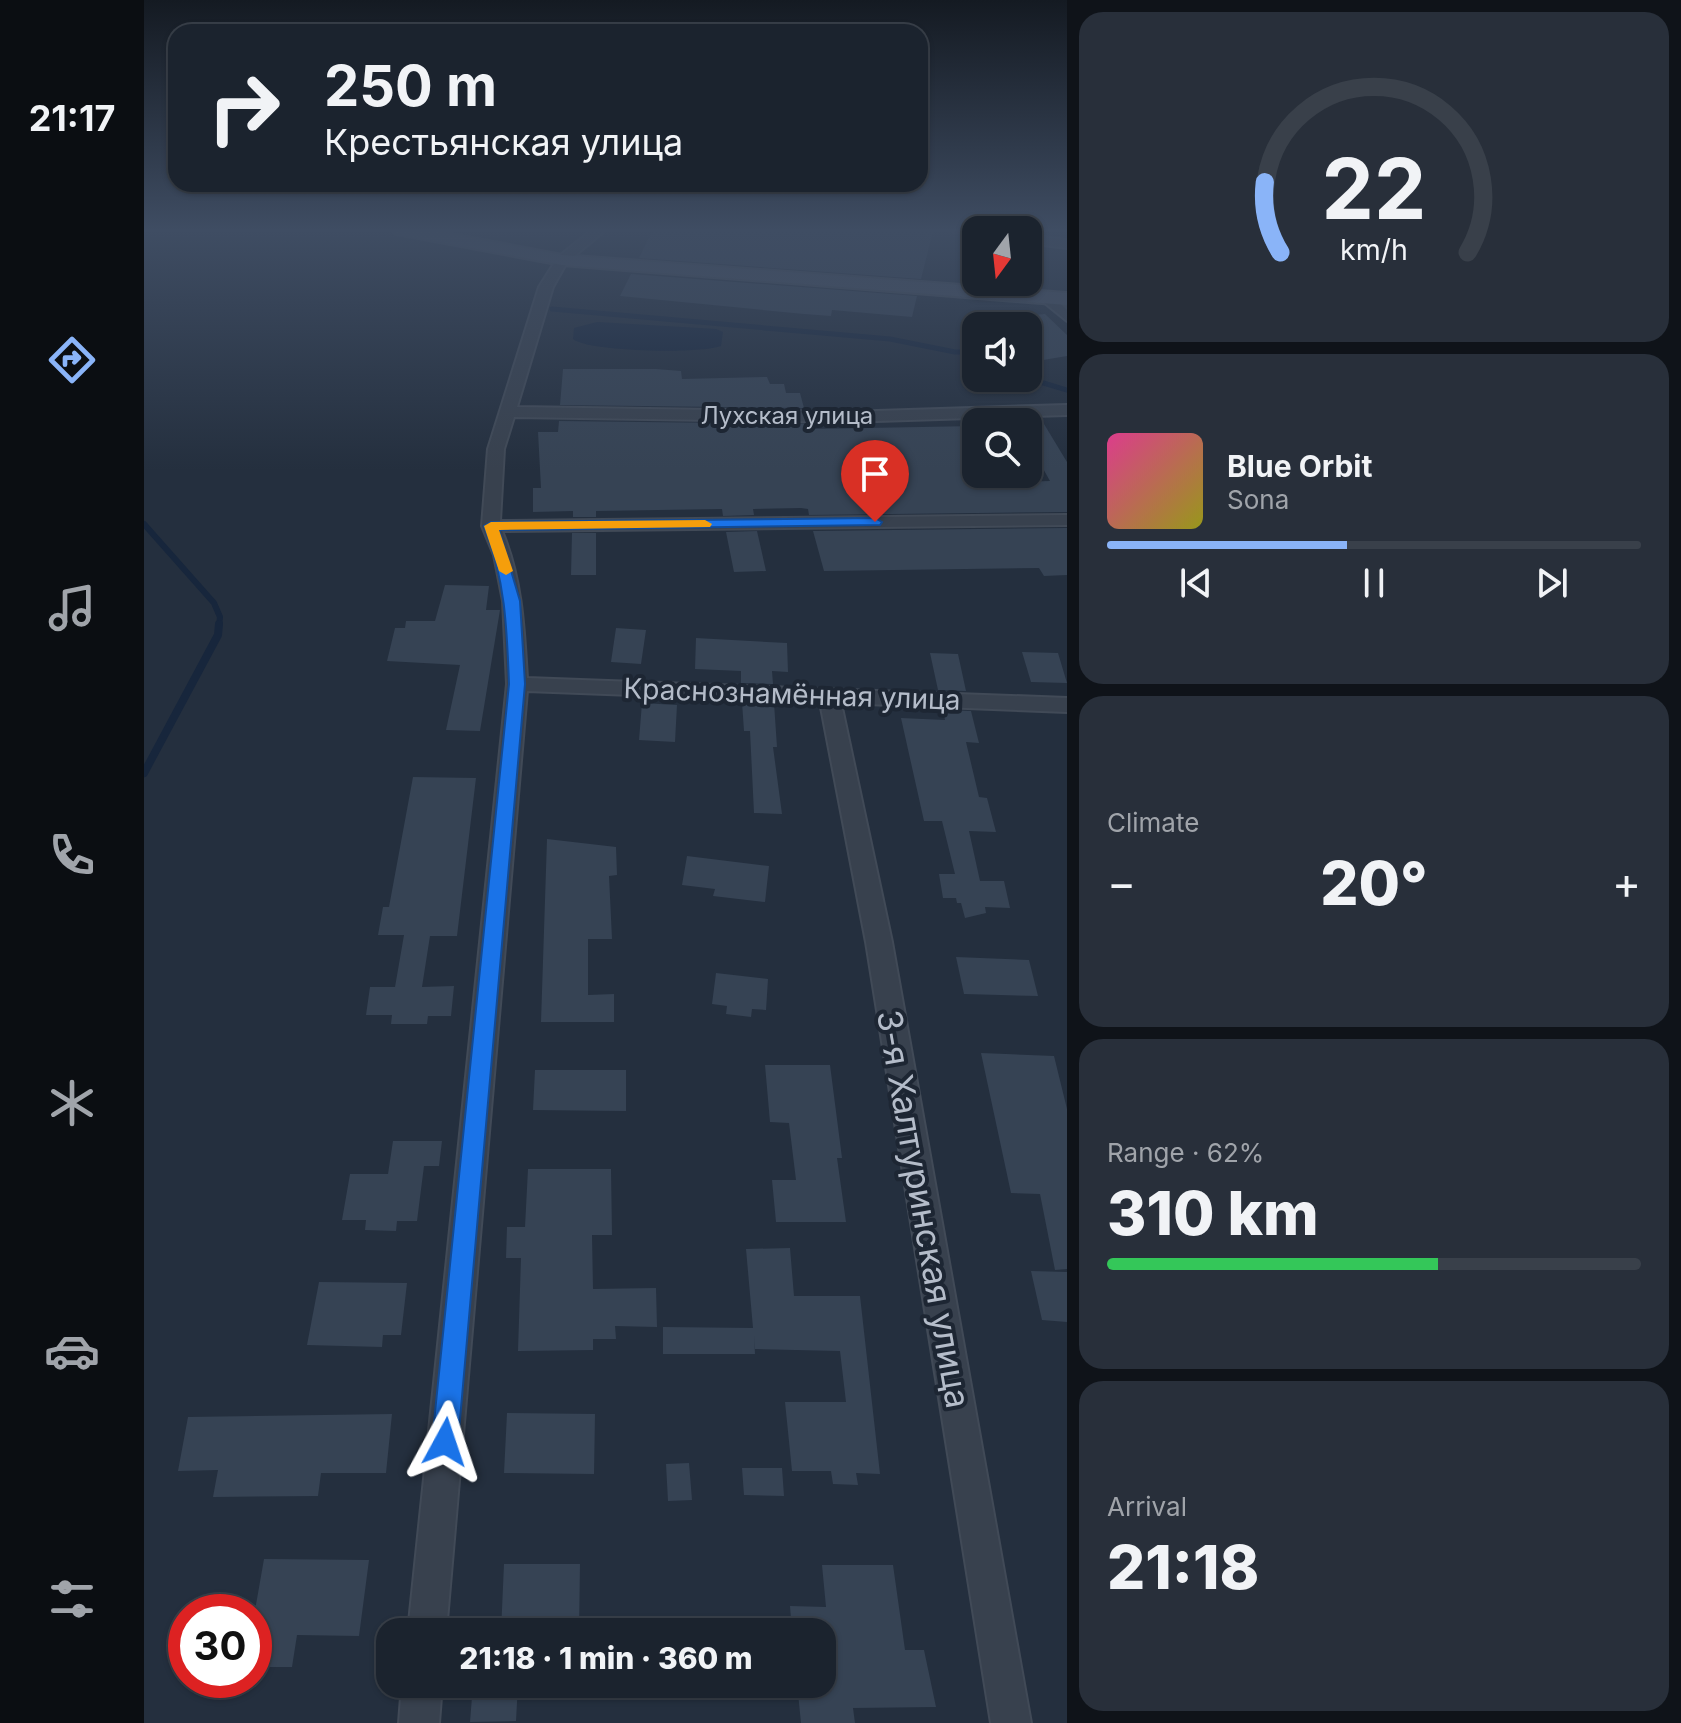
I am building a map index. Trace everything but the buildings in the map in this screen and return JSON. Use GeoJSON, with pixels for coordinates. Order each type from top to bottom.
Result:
{"type":"FeatureCollection","features":[{"type":"Feature","properties":{"kind":"street"},"geometry":{"type":"LineString","coordinates":[[428,1618],[517,684],[513,601],[503,555],[491,526],[496,449],[539,309]]}},
{"type":"Feature","properties":{"kind":"street","name":"Лухская улица"},"geometry":{"type":"LineString","coordinates":[[507,412],[846,417],[1067,410]]}},
{"type":"Feature","properties":{"kind":"street"},"geometry":{"type":"LineString","coordinates":[[491,526],[1067,520]]}},
{"type":"Feature","properties":{"kind":"street","name":"Краснознамённая улица"},"geometry":{"type":"LineString","coordinates":[[517,684],[1067,705]]}},
{"type":"Feature","properties":{"kind":"street","name":"3-я Халтуринская улица"},"geometry":{"type":"LineString","coordinates":[[829,696],[881,957],[1011,1723]]}},
{"type":"Feature","properties":{"kind":"street"},"geometry":{"type":"LineString","coordinates":[[419,1723],[421,1698]]}},
{"type":"Feature","properties":{"kind":"water"},"geometry":{"type":"Polygon","coordinates":[[[597,322],[716,329],[723,332],[721,346],[691,350],[621,349],[573,339],[574,328],[597,322]]]}},
{"type":"Feature","properties":{"kind":"waterway"},"geometry":{"type":"LineString","coordinates":[[557,309],[890,339],[962,352]]}},
{"type":"Feature","properties":{"kind":"waterway"},"geometry":{"type":"LineString","coordinates":[[1042,382],[1067,390]]}},
{"type":"Feature","properties":{"kind":"waterway"},"geometry":{"type":"LineString","coordinates":[[144,524],[214,603],[220,617],[219,626]]}},
{"type":"Feature","properties":{"kind":"waterway"},"geometry":{"type":"LineString","coordinates":[[144,773],[218,635],[219,624]]}},
{"type":"Feature","properties":{"kind":"slow traffic"},"geometry":{"type":"LineString","coordinates":[[506,571],[491,526],[705,524]]}},
{"type":"Feature","properties":{"kind":"route"},"geometry":{"type":"LineString","coordinates":[[445,1442],[517,684],[513,601],[503,555],[491,526],[875,522]]}}]}
